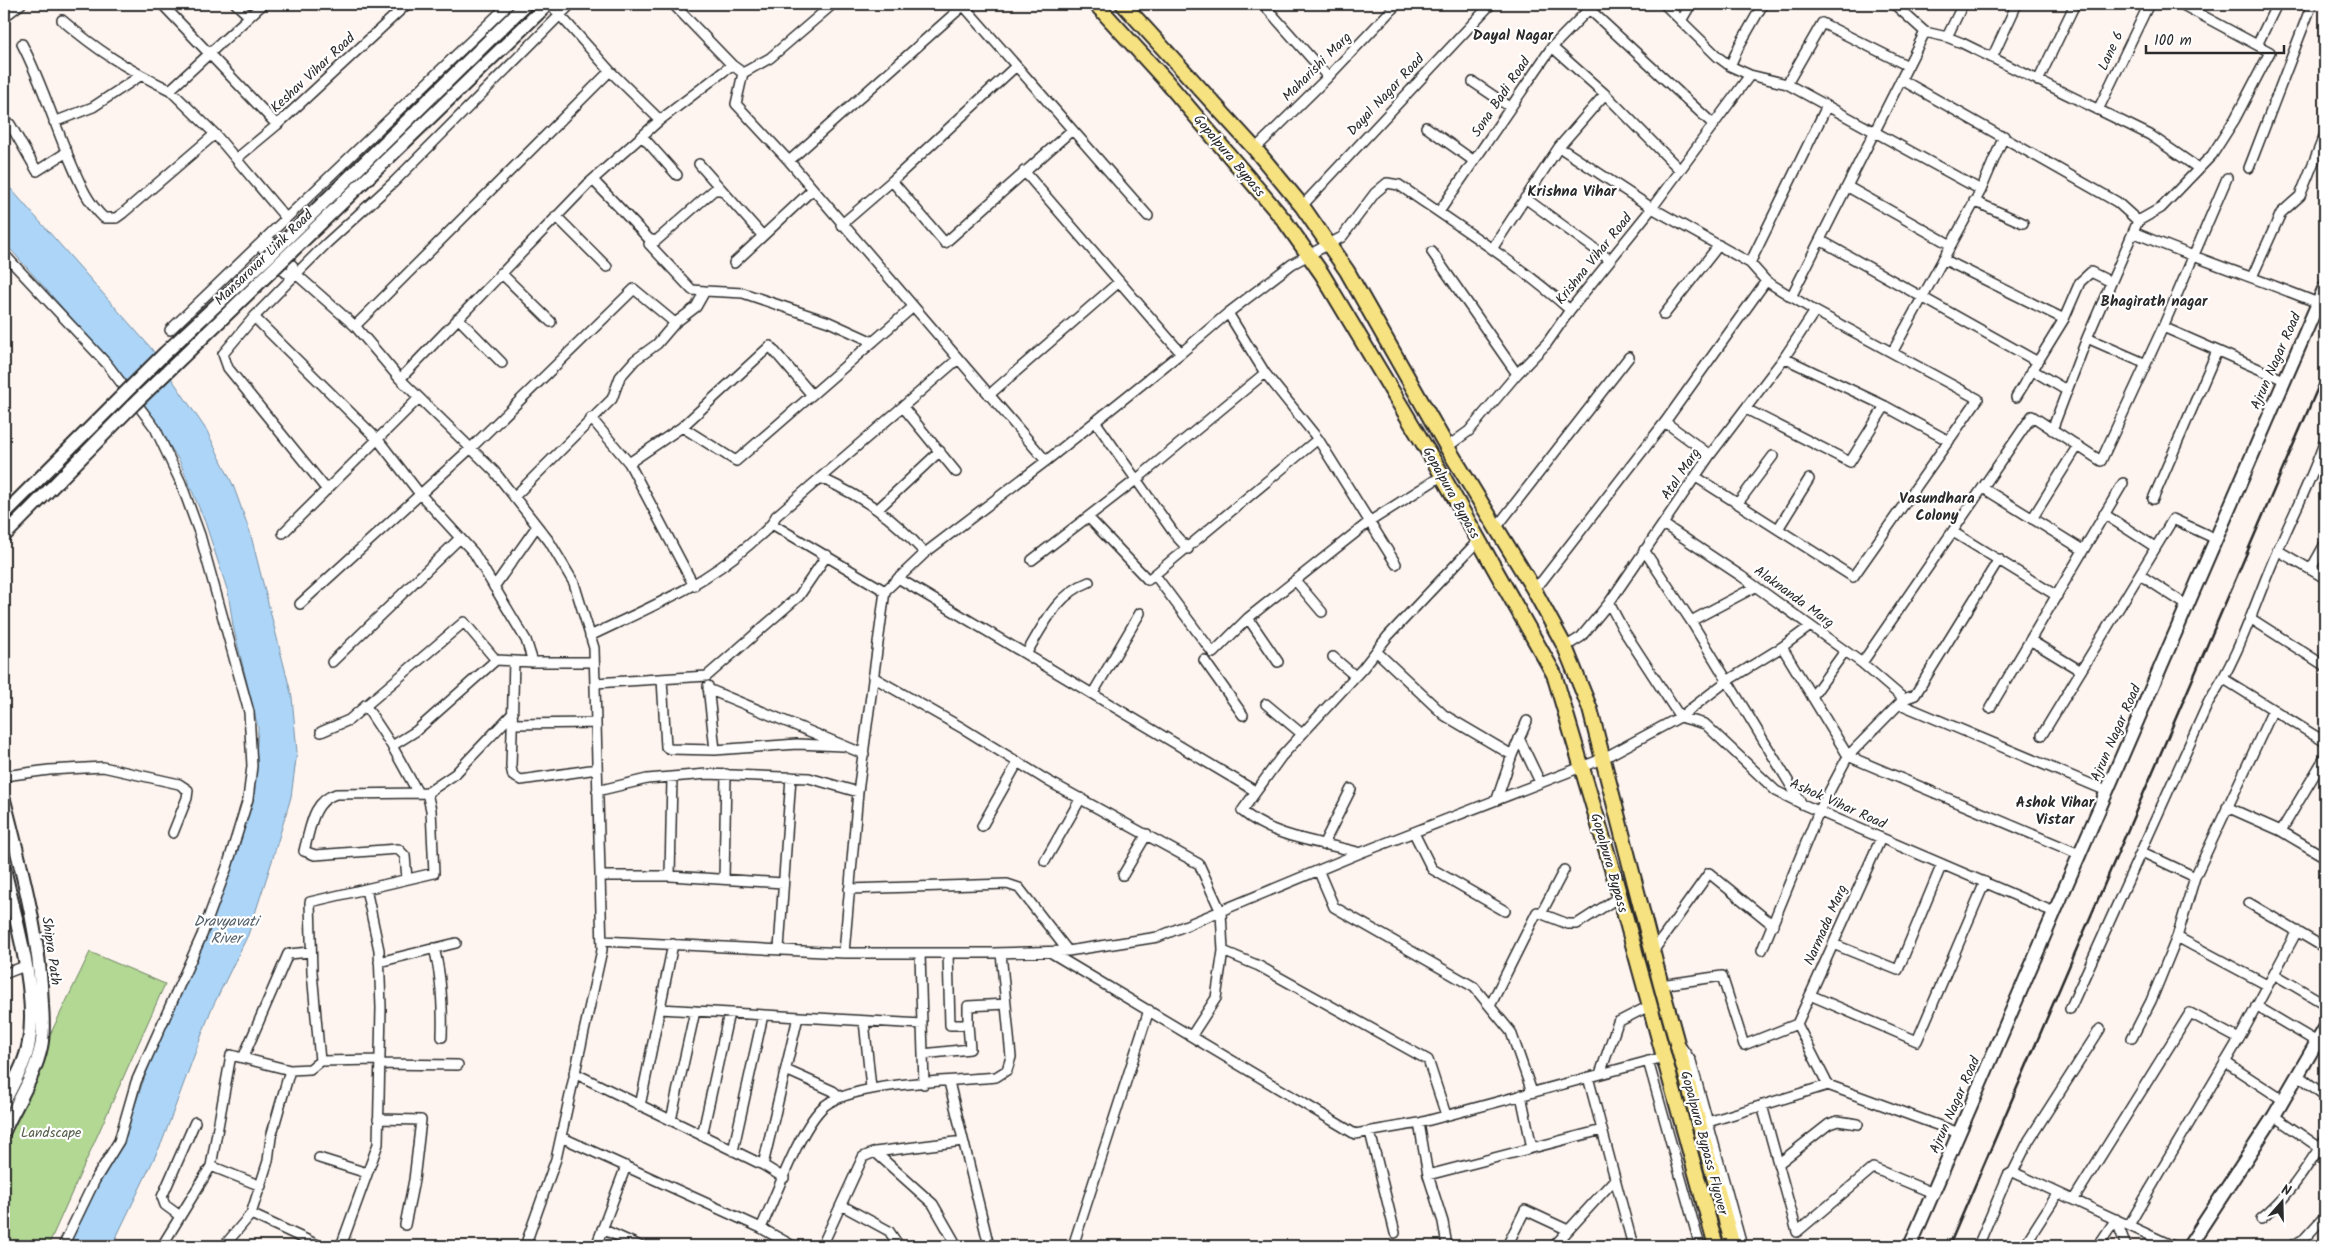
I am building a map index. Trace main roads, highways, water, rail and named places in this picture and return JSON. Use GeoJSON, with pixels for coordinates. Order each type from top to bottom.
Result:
{"type":"FeatureCollection","features":[{"type":"Feature","properties":{"kind":"main road","name":"Gopalpura Bypass"},"geometry":{"type":"LineString","coordinates":[[1096,4],[1166,81],[1284,220],[1308,254],[1443,476],[1554,674],[1664,1057]]}},
{"type":"Feature","properties":{"kind":"main road","name":"Gopalpura Bypass"},"geometry":{"type":"LineString","coordinates":[[1123,4],[1255,149],[1302,206],[1347,271],[1447,447],[1533,588],[1565,647],[1590,709],[1677,1040]]}},
{"type":"Feature","properties":{"kind":"main road","name":"Gopalpura Bypass Flyover"},"geometry":{"type":"LineString","coordinates":[[1677,1040],[1733,1246]]}},
{"type":"Feature","properties":{"kind":"main road","name":"Gopalpura Bypass Flyover"},"geometry":{"type":"LineString","coordinates":[[1664,1057],[1716,1246]]}},
{"type":"Feature","properties":{"kind":"water","name":"Dravyavati River"},"geometry":{"type":"Polygon","coordinates":[[[4,181],[151,348],[207,431],[233,485],[250,532],[292,697],[297,752],[291,797],[248,935],[211,1010],[162,1142],[112,1246],[66,1246],[130,1119],[166,1016],[210,916],[254,782],[258,728],[233,626],[228,592],[205,522],[180,462],[146,408],[122,375],[4,242],[4,181]]]}},
{"type":"Feature","properties":{"kind":"railway"},"geometry":{"type":"LineString","coordinates":[[1949,1246],[2325,371]]}},
{"type":"Feature","properties":{"kind":"district","name":"Dayal Nagar"},"geometry":{"type":"Point","coordinates":[1513,36]}},
{"type":"Feature","properties":{"kind":"district","name":"Krishna Vihar"},"geometry":{"type":"Point","coordinates":[1572,192]}},
{"type":"Feature","properties":{"kind":"district","name":"Bhagirath nagar"},"geometry":{"type":"Point","coordinates":[2154,302]}},
{"type":"Feature","properties":{"kind":"district","name":"Vasundhara Colony"},"geometry":{"type":"Point","coordinates":[1937,508]}},
{"type":"Feature","properties":{"kind":"district","name":"Ashok Vihar Vistar"},"geometry":{"type":"Point","coordinates":[2055,812]}},
{"type":"Feature","properties":{"kind":"park label","name":"Landscape"},"geometry":{"type":"Point","coordinates":[51,1133]}}]}
